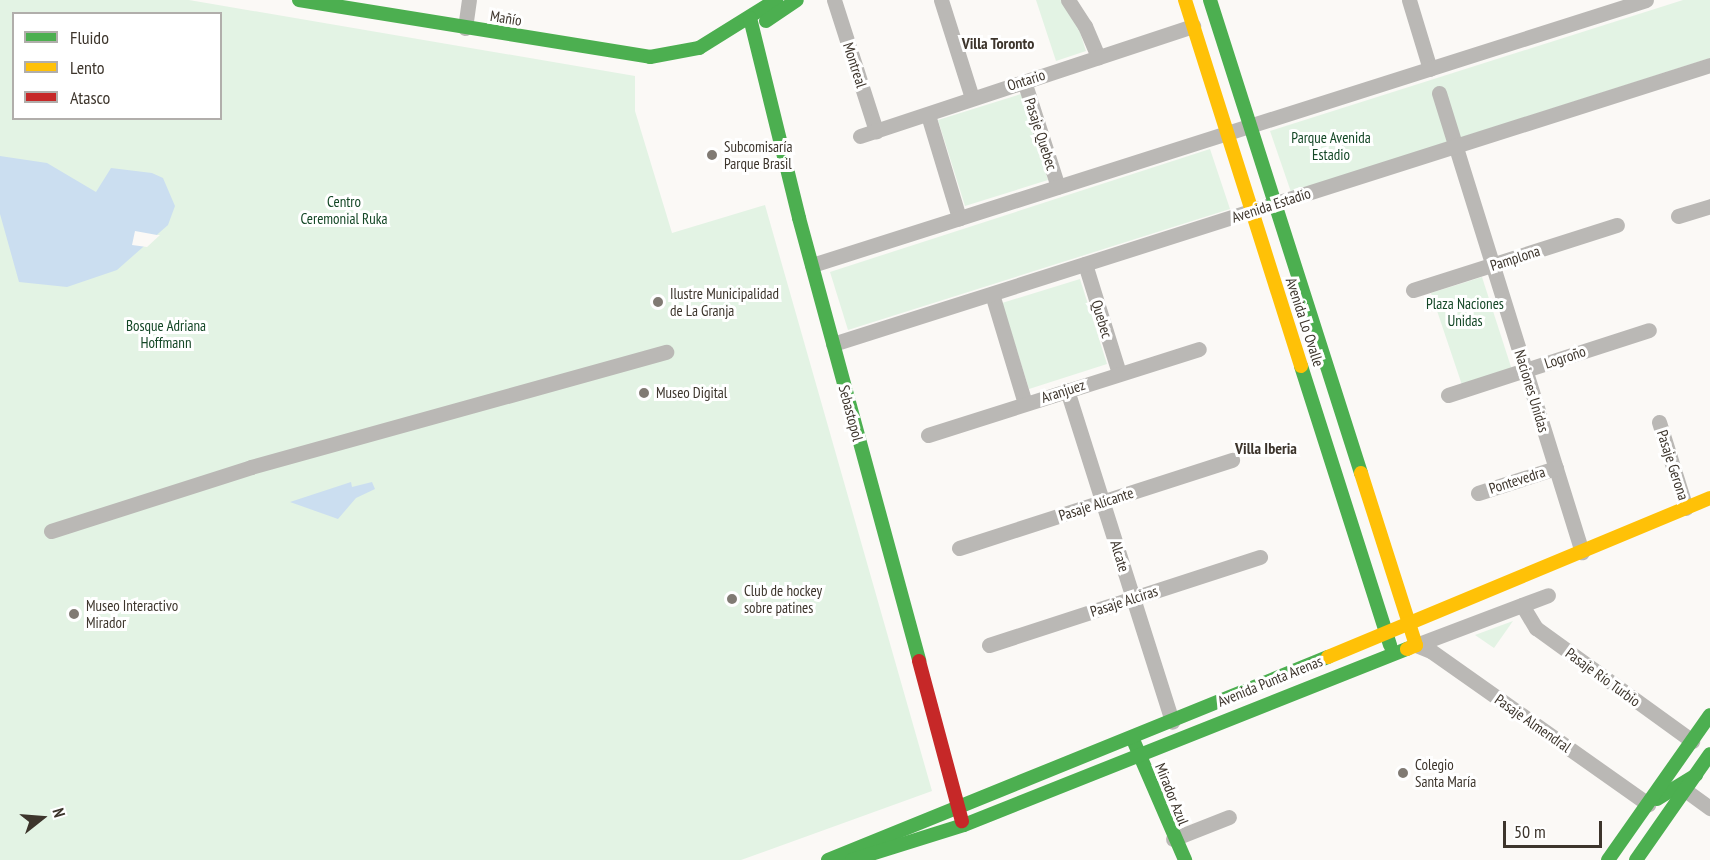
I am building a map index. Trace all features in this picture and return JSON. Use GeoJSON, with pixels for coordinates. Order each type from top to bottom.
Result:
{"type":"FeatureCollection","features":[{"type":"Feature","properties":{"kind":"main road","name":"Mañío"},"geometry":{"type":"LineString","coordinates":[[299,0],[669,63],[694,62],[721,52],[776,0]]}},
{"type":"Feature","properties":{"kind":"main road","name":"Mañío"},"geometry":{"type":"LineString","coordinates":[[752,24],[796,0]]}},
{"type":"Feature","properties":{"kind":"main road","name":"Avenida Lo Ovalle"},"geometry":{"type":"LineString","coordinates":[[1185,0],[1394,654]]}},
{"type":"Feature","properties":{"kind":"main road","name":"Avenida Lo Ovalle"},"geometry":{"type":"LineString","coordinates":[[1209,0],[1416,645]]}},
{"type":"Feature","properties":{"kind":"main road","name":"Sebastopol"},"geometry":{"type":"LineString","coordinates":[[752,24],[832,344],[964,825]]}},
{"type":"Feature","properties":{"kind":"main road","name":"Avenida Punta Arenas"},"geometry":{"type":"LineString","coordinates":[[828,860],[1172,722],[1710,498]]}},
{"type":"Feature","properties":{"kind":"main road","name":"Avenida Punta Arenas"},"geometry":{"type":"LineString","coordinates":[[852,860],[964,825],[1416,645]]}},
{"type":"Feature","properties":{"kind":"main road"},"geometry":{"type":"LineString","coordinates":[[1608,860],[1710,715]]}},
{"type":"Feature","properties":{"kind":"main road","name":"Mirador Azul"},"geometry":{"type":"LineString","coordinates":[[1133,738],[1180,858]]}},
{"type":"Feature","properties":{"kind":"main road"},"geometry":{"type":"LineString","coordinates":[[1636,860],[1710,754]]}},
{"type":"Feature","properties":{"kind":"main road"},"geometry":{"type":"LineString","coordinates":[[1648,804],[1696,775]]}},
{"type":"Feature","properties":{"kind":"street"},"geometry":{"type":"LineString","coordinates":[[465,28],[469,0]]}},
{"type":"Feature","properties":{"kind":"street","name":"Sebastopol"},"geometry":{"type":"LineString","coordinates":[[748,0],[752,24]]}},
{"type":"Feature","properties":{"kind":"street","name":"Montreal"},"geometry":{"type":"LineString","coordinates":[[834,0],[876,131]]}},
{"type":"Feature","properties":{"kind":"street"},"geometry":{"type":"LineString","coordinates":[[941,0],[972,98]]}},
{"type":"Feature","properties":{"kind":"street"},"geometry":{"type":"LineString","coordinates":[[1068,0],[1085,26],[1098,57]]}},
{"type":"Feature","properties":{"kind":"street"},"geometry":{"type":"LineString","coordinates":[[1409,0],[1430,69]]}},
{"type":"Feature","properties":{"kind":"street"},"geometry":{"type":"LineString","coordinates":[[812,265],[1646,0]]}},
{"type":"Feature","properties":{"kind":"street","name":"Ontario"},"geometry":{"type":"LineString","coordinates":[[860,136],[1193,26]]}},
{"type":"Feature","properties":{"kind":"street","name":"Avenida Estadio"},"geometry":{"type":"LineString","coordinates":[[832,344],[1710,65]]}},
{"type":"Feature","properties":{"kind":"street","name":"Pasaje Quebec"},"geometry":{"type":"LineString","coordinates":[[1024,81],[1058,187]]}},
{"type":"Feature","properties":{"kind":"street","name":"Naciones Unidas"},"geometry":{"type":"LineString","coordinates":[[1439,93],[1582,552]]}},
{"type":"Feature","properties":{"kind":"street"},"geometry":{"type":"LineString","coordinates":[[928,115],[959,218]]}},
{"type":"Feature","properties":{"kind":"street"},"geometry":{"type":"LineString","coordinates":[[1678,216],[1710,206]]}},
{"type":"Feature","properties":{"kind":"street","name":"Pamplona"},"geometry":{"type":"LineString","coordinates":[[1413,290],[1617,225]]}},
{"type":"Feature","properties":{"kind":"street","name":"Quebec"},"geometry":{"type":"LineString","coordinates":[[1084,264],[1119,373]]}},
{"type":"Feature","properties":{"kind":"street"},"geometry":{"type":"LineString","coordinates":[[992,294],[1025,403]]}},
{"type":"Feature","properties":{"kind":"street","name":"Logroño"},"geometry":{"type":"LineString","coordinates":[[1448,395],[1648,330]]}},
{"type":"Feature","properties":{"kind":"street","name":"Aranjuez"},"geometry":{"type":"LineString","coordinates":[[928,435],[1199,349]]}},
{"type":"Feature","properties":{"kind":"street"},"geometry":{"type":"LineString","coordinates":[[51,531],[251,466],[666,352]]}},
{"type":"Feature","properties":{"kind":"street","name":"Alcate"},"geometry":{"type":"LineString","coordinates":[[1067,390],[1172,722]]}},
{"type":"Feature","properties":{"kind":"street","name":"Pasaje Gerona"},"geometry":{"type":"LineString","coordinates":[[1659,422],[1686,508]]}},
{"type":"Feature","properties":{"kind":"street","name":"Pasaje Alicante"},"geometry":{"type":"LineString","coordinates":[[959,548],[1232,460]]}},
{"type":"Feature","properties":{"kind":"street","name":"Pontevedra"},"geometry":{"type":"LineString","coordinates":[[1478,493],[1556,468]]}},
{"type":"Feature","properties":{"kind":"street","name":"Pasaje Alciras"},"geometry":{"type":"LineString","coordinates":[[989,645],[1260,557]]}},
{"type":"Feature","properties":{"kind":"street","name":"Avenida Punta Arenas"},"geometry":{"type":"LineString","coordinates":[[1416,645],[1548,595]]}},
{"type":"Feature","properties":{"kind":"street","name":"Pasaje Río Turbio"},"geometry":{"type":"LineString","coordinates":[[1522,605],[1536,628],[1692,741]]}},
{"type":"Feature","properties":{"kind":"street","name":"Pasaje Almendral"},"geometry":{"type":"LineString","coordinates":[[1416,645],[1431,651],[1648,804]]}},
{"type":"Feature","properties":{"kind":"street"},"geometry":{"type":"LineString","coordinates":[[1685,790],[1710,808]]}},
{"type":"Feature","properties":{"kind":"street"},"geometry":{"type":"LineString","coordinates":[[1173,839],[1229,817]]}},
{"type":"Feature","properties":{"kind":"green space"},"geometry":{"type":"Polygon","coordinates":[[[0,0],[189,0],[635,76],[635,111],[672,233],[765,205],[932,791],[741,860],[0,860],[0,0]]]}},
{"type":"Feature","properties":{"kind":"green space"},"geometry":{"type":"Polygon","coordinates":[[[1036,0],[1062,0],[1076,20],[1086,51],[1056,61],[1036,0]]]}},
{"type":"Feature","properties":{"kind":"green space","name":"Parque Avenida Estadio"},"geometry":{"type":"Polygon","coordinates":[[[1683,0],[1710,0],[1710,58],[1291,192],[1270,131],[1683,0]]]}},
{"type":"Feature","properties":{"kind":"green space"},"geometry":{"type":"Polygon","coordinates":[[[1021,94],[1048,180],[965,206],[938,120],[1021,94]]]}},
{"type":"Feature","properties":{"kind":"green space"},"geometry":{"type":"Polygon","coordinates":[[[1210,149],[1230,209],[848,330],[830,272],[1210,149]]]}},
{"type":"Feature","properties":{"kind":"green space","name":"Plaza Naciones Unidas"},"geometry":{"type":"Polygon","coordinates":[[[1482,277],[1512,370],[1462,385],[1431,293],[1482,277]]]}},
{"type":"Feature","properties":{"kind":"green space"},"geometry":{"type":"Polygon","coordinates":[[[1080,279],[1107,364],[1029,389],[1002,303],[1080,279]]]}},
{"type":"Feature","properties":{"kind":"green space"},"geometry":{"type":"Polygon","coordinates":[[[1513,621],[1494,648],[1475,635],[1513,621]]]}},
{"type":"Feature","properties":{"kind":"water"},"geometry":{"type":"Polygon","coordinates":[[[0,156],[47,163],[96,192],[111,168],[152,173],[163,178],[175,206],[168,225],[117,270],[67,287],[19,282],[0,214],[0,156]]]}},
{"type":"Feature","properties":{"kind":"water"},"geometry":{"type":"Polygon","coordinates":[[[351,482],[352,487],[372,482],[375,489],[356,498],[338,519],[290,502],[351,482]]]}},
{"type":"Feature","properties":{"kind":"pier"},"geometry":{"type":"Polygon","coordinates":[[[135,231],[160,235],[147,247],[132,245],[135,231]]]}},
{"type":"Feature","properties":{"kind":"traffic: fast"},"geometry":{"type":"LineString","coordinates":[[299,0],[650,57],[699,48],[776,0]]}},
{"type":"Feature","properties":{"kind":"traffic: fast"},"geometry":{"type":"LineString","coordinates":[[766,21],[797,0]]}},
{"type":"Feature","properties":{"kind":"traffic: fast"},"geometry":{"type":"LineString","coordinates":[[1210,0],[1361,473]]}},
{"type":"Feature","properties":{"kind":"traffic: fast"},"geometry":{"type":"LineString","coordinates":[[750,18],[799,218],[919,661]]}},
{"type":"Feature","properties":{"kind":"traffic: fast"},"geometry":{"type":"LineString","coordinates":[[1301,366],[1390,645]]}},
{"type":"Feature","properties":{"kind":"traffic: fast"},"geometry":{"type":"LineString","coordinates":[[852,860],[964,825],[1407,649]]}},
{"type":"Feature","properties":{"kind":"traffic: fast"},"geometry":{"type":"LineString","coordinates":[[828,860],[1328,657]]}},
{"type":"Feature","properties":{"kind":"traffic: fast"},"geometry":{"type":"LineString","coordinates":[[1608,860],[1710,715]]}},
{"type":"Feature","properties":{"kind":"traffic: fast"},"geometry":{"type":"LineString","coordinates":[[1134,742],[1185,860]]}},
{"type":"Feature","properties":{"kind":"traffic: fast"},"geometry":{"type":"LineString","coordinates":[[1636,860],[1710,754]]}},
{"type":"Feature","properties":{"kind":"traffic: fast"},"geometry":{"type":"LineString","coordinates":[[1657,799],[1696,775]]}},
{"type":"Feature","properties":{"kind":"traffic: slow"},"geometry":{"type":"LineString","coordinates":[[1185,0],[1301,366]]}},
{"type":"Feature","properties":{"kind":"traffic: slow"},"geometry":{"type":"LineString","coordinates":[[1361,473],[1416,645],[1407,649]]}},
{"type":"Feature","properties":{"kind":"traffic: slow"},"geometry":{"type":"LineString","coordinates":[[1328,657],[1710,498]]}},
{"type":"Feature","properties":{"kind":"traffic: jam"},"geometry":{"type":"LineString","coordinates":[[919,661],[962,821]]}},
{"type":"Feature","properties":{"kind":"place","name":"Subcomisaría Parque Brasil"},"geometry":{"type":"Point","coordinates":[712,155]}},
{"type":"Feature","properties":{"kind":"place","name":"Ilustre Municipalidad de La Granja"},"geometry":{"type":"Point","coordinates":[658,302]}},
{"type":"Feature","properties":{"kind":"place","name":"Museo Digital"},"geometry":{"type":"Point","coordinates":[644,393]}},
{"type":"Feature","properties":{"kind":"place","name":"Club de hockey sobre patines"},"geometry":{"type":"Point","coordinates":[732,599]}},
{"type":"Feature","properties":{"kind":"place","name":"Museo Interactivo Mirador"},"geometry":{"type":"Point","coordinates":[74,614]}},
{"type":"Feature","properties":{"kind":"place","name":"Colegio Santa María"},"geometry":{"type":"Point","coordinates":[1403,773]}},
{"type":"Feature","properties":{"kind":"district","name":"Villa Toronto"},"geometry":{"type":"Point","coordinates":[998,43]}},
{"type":"Feature","properties":{"kind":"district","name":"Villa Iberia"},"geometry":{"type":"Point","coordinates":[1266,448]}},
{"type":"Feature","properties":{"kind":"park label","name":"Centro Ceremonial Ruka"},"geometry":{"type":"Point","coordinates":[344,210]}},
{"type":"Feature","properties":{"kind":"park label","name":"Bosque Adriana Hoffmann"},"geometry":{"type":"Point","coordinates":[166,334]}}]}
